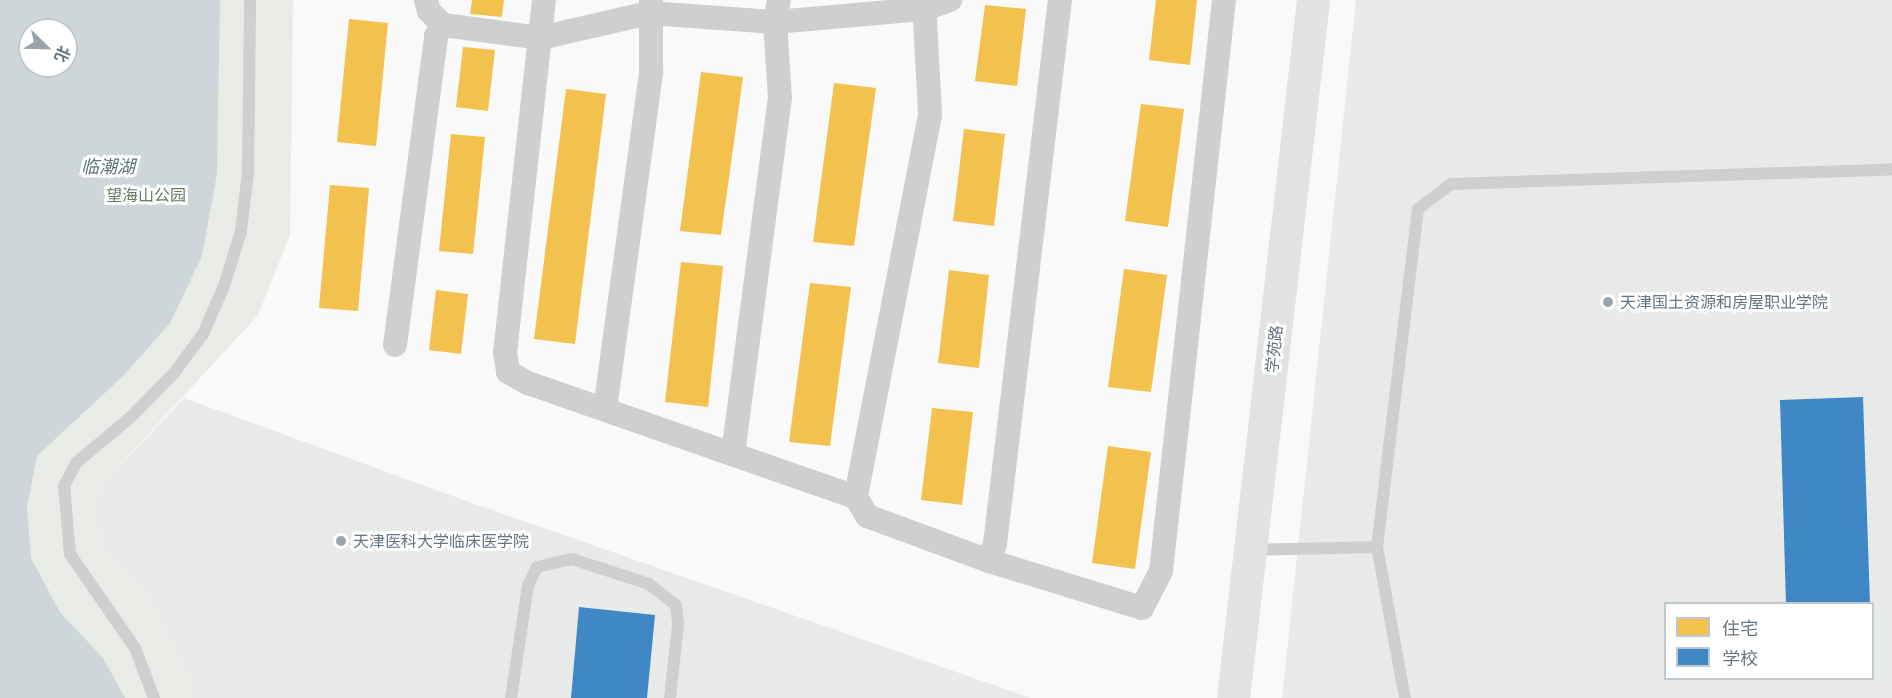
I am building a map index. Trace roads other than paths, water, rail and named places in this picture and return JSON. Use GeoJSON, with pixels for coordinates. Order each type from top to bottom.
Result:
{"type":"FeatureCollection","features":[{"type":"Feature","properties":{"kind":"street"},"geometry":{"type":"LineString","coordinates":[[426,0],[429,11],[443,25],[540,38],[650,6],[777,11],[925,4],[950,0]]}},
{"type":"Feature","properties":{"kind":"street"},"geometry":{"type":"LineString","coordinates":[[544,0],[505,352],[508,372],[605,409],[856,497],[867,516],[989,561],[1142,608],[1161,571],[1224,0]]}},
{"type":"Feature","properties":{"kind":"street"},"geometry":{"type":"LineString","coordinates":[[989,561],[995,544],[1060,0]]}},
{"type":"Feature","properties":{"kind":"street","name":"学苑路"},"geometry":{"type":"LineString","coordinates":[[1213,698],[1292,0]]}},
{"type":"Feature","properties":{"kind":"street","name":"学苑路"},"geometry":{"type":"LineString","coordinates":[[1233,698],[1313,0]]}},
{"type":"Feature","properties":{"kind":"street"},"geometry":{"type":"LineString","coordinates":[[856,497],[930,115],[925,4]]}},
{"type":"Feature","properties":{"kind":"street"},"geometry":{"type":"LineString","coordinates":[[605,409],[651,71],[650,6]]}},
{"type":"Feature","properties":{"kind":"street"},"geometry":{"type":"LineString","coordinates":[[733,454],[780,98],[777,11]]}},
{"type":"Feature","properties":{"kind":"street"},"geometry":{"type":"LineString","coordinates":[[395,345],[436,36],[443,25]]}},
{"type":"Feature","properties":{"kind":"lane"},"geometry":{"type":"LineString","coordinates":[[154,698],[135,648],[70,554],[64,486],[76,463],[132,416],[174,373],[203,334],[224,286],[241,231],[248,172],[250,0]]}},
{"type":"Feature","properties":{"kind":"lane"},"geometry":{"type":"LineString","coordinates":[[1405,698],[1377,547],[1418,209],[1451,184],[1892,169]]}},
{"type":"Feature","properties":{"kind":"lane"},"geometry":{"type":"LineString","coordinates":[[1250,550],[1377,547]]}},
{"type":"Feature","properties":{"kind":"lane"},"geometry":{"type":"LineString","coordinates":[[511,698],[528,585],[537,567],[572,559],[649,584],[676,605],[678,625],[670,698]]}},
{"type":"Feature","properties":{"kind":"water","name":"临潮湖"},"geometry":{"type":"Polygon","coordinates":[[[0,0],[220,0],[217,174],[202,256],[170,323],[123,376],[37,456],[27,507],[31,558],[60,612],[103,658],[125,698],[0,698],[0,0]]]}},
{"type":"Feature","properties":{"kind":"place","name":"天津国土资源和房屋职业学院"},"geometry":{"type":"Point","coordinates":[1608,302]}},
{"type":"Feature","properties":{"kind":"place","name":"天津医科大学临床医学院"},"geometry":{"type":"Point","coordinates":[341,541]}},
{"type":"Feature","properties":{"kind":"park label","name":"望海山公园"},"geometry":{"type":"Point","coordinates":[146,195]}}]}
